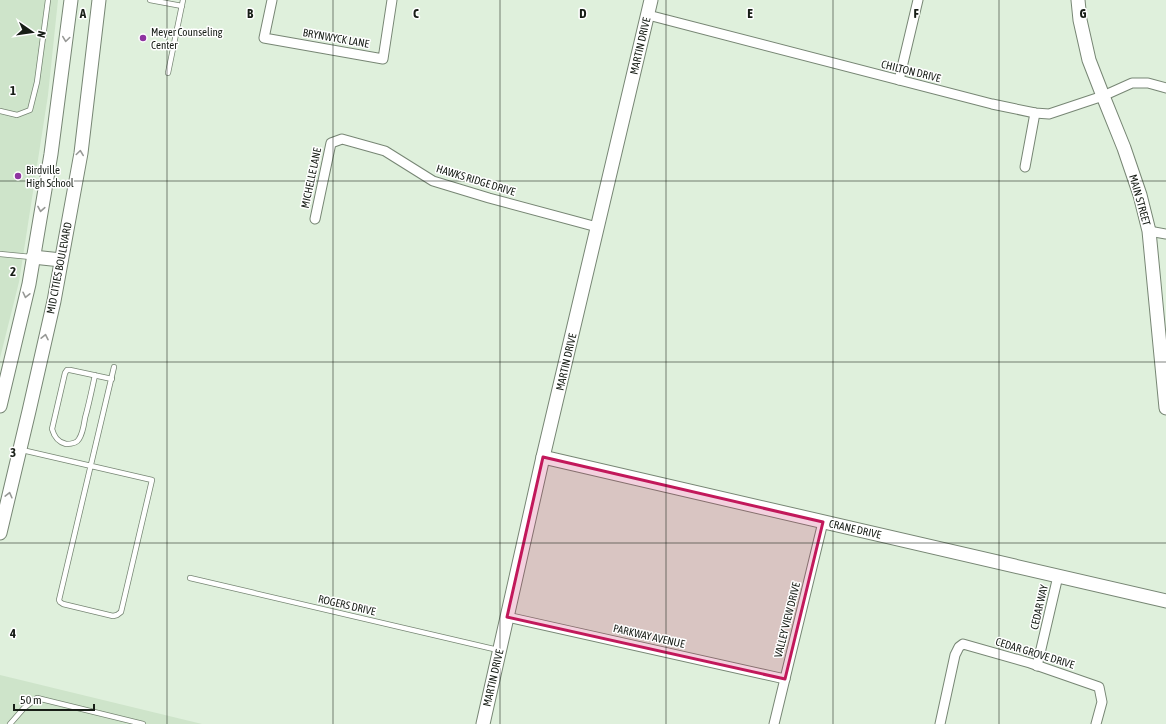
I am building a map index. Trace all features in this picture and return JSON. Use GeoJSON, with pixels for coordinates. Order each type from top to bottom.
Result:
{"type":"FeatureCollection","features":[{"type":"Feature","properties":{"kind":"street"},"geometry":{"type":"LineString","coordinates":[[0,406],[29,284],[51,154],[71,0]]}},
{"type":"Feature","properties":{"kind":"street","name":"MID CITIES BOULEVARD"},"geometry":{"type":"LineString","coordinates":[[1,527],[52,308],[61,260],[80,154],[99,0]]}},
{"type":"Feature","properties":{"kind":"street","name":"BRYNWYCK LANE"},"geometry":{"type":"LineString","coordinates":[[272,0],[264,38],[383,59],[392,0]]}},
{"type":"Feature","properties":{"kind":"street","name":"MARTIN DRIVE"},"geometry":{"type":"LineString","coordinates":[[483,724],[543,457],[651,0]]}},
{"type":"Feature","properties":{"kind":"street"},"geometry":{"type":"LineString","coordinates":[[899,80],[918,0]]}},
{"type":"Feature","properties":{"kind":"street","name":"MAIN STREET"},"geometry":{"type":"LineString","coordinates":[[1078,0],[1080,20],[1090,60],[1124,148],[1140,195],[1149,230],[1165,379],[1166,408]]}},
{"type":"Feature","properties":{"kind":"street","name":"CHILTON DRIVE"},"geometry":{"type":"LineString","coordinates":[[648,15],[992,104],[1036,113],[1053,113],[1103,96],[1132,83],[1148,83],[1166,88]]}},
{"type":"Feature","properties":{"kind":"street"},"geometry":{"type":"LineString","coordinates":[[1025,167],[1036,113]]}},
{"type":"Feature","properties":{"kind":"street","name":"HAWKS RIDGE DRIVE"},"geometry":{"type":"LineString","coordinates":[[331,143],[342,139],[385,151],[433,181],[489,198],[598,227]]}},
{"type":"Feature","properties":{"kind":"street","name":"MICHELLE LANE"},"geometry":{"type":"LineString","coordinates":[[315,219],[331,143]]}},
{"type":"Feature","properties":{"kind":"street"},"geometry":{"type":"LineString","coordinates":[[1149,230],[1166,234]]}},
{"type":"Feature","properties":{"kind":"street"},"geometry":{"type":"LineString","coordinates":[[33,257],[61,260]]}},
{"type":"Feature","properties":{"kind":"street","name":"CRANE DRIVE"},"geometry":{"type":"LineString","coordinates":[[543,457],[1166,601]]}},
{"type":"Feature","properties":{"kind":"street","name":"VALLEY VIEW DRIVE"},"geometry":{"type":"LineString","coordinates":[[774,724],[823,522]]}},
{"type":"Feature","properties":{"kind":"street","name":"CEDAR WAY"},"geometry":{"type":"LineString","coordinates":[[1038,666],[1058,576]]}},
{"type":"Feature","properties":{"kind":"street","name":"PARKWAY AVENUE"},"geometry":{"type":"LineString","coordinates":[[507,617],[785,679]]}},
{"type":"Feature","properties":{"kind":"street","name":"CEDAR GROVE DRIVE"},"geometry":{"type":"LineString","coordinates":[[940,724],[955,655],[963,644],[1038,666],[1099,687],[1102,702],[1096,724]]}},
{"type":"Feature","properties":{"kind":"lane"},"geometry":{"type":"LineString","coordinates":[[0,111],[17,115],[30,110],[37,82],[48,0]]}},
{"type":"Feature","properties":{"kind":"lane"},"geometry":{"type":"LineString","coordinates":[[150,0],[182,6]]}},
{"type":"Feature","properties":{"kind":"lane"},"geometry":{"type":"LineString","coordinates":[[168,73],[183,0]]}},
{"type":"Feature","properties":{"kind":"lane"},"geometry":{"type":"LineString","coordinates":[[0,254],[33,257]]}},
{"type":"Feature","properties":{"kind":"lane"},"geometry":{"type":"LineString","coordinates":[[20,449],[91,466],[152,480],[121,612],[117,615],[113,616],[63,604],[59,600],[91,466],[112,379],[114,367]]}},
{"type":"Feature","properties":{"kind":"lane"},"geometry":{"type":"LineString","coordinates":[[95,375],[83,429],[79,439],[76,442],[68,444],[61,443],[57,439],[52,429],[67,370],[95,375],[112,379]]}},
{"type":"Feature","properties":{"kind":"lane","name":"ROGERS DRIVE"},"geometry":{"type":"LineString","coordinates":[[190,578],[499,650]]}},
{"type":"Feature","properties":{"kind":"lane"},"geometry":{"type":"LineString","coordinates":[[10,724],[24,708],[37,698],[143,724]]}},
{"type":"Feature","properties":{"kind":"highlighted area"},"geometry":{"type":"Polygon","coordinates":[[[543,457],[823,522],[785,679],[507,617],[543,457]]]}},
{"type":"Feature","properties":{"kind":"shaded area","name":"Birdville High School"},"geometry":{"type":"Polygon","coordinates":[[[0,0],[58,0],[48,95],[19,282],[0,358],[0,0]]]}},
{"type":"Feature","properties":{"kind":"shaded area"},"geometry":{"type":"Polygon","coordinates":[[[0,675],[202,724],[0,724],[0,675]]]}},
{"type":"Feature","properties":{"kind":"place","name":"Meyer Counseling Center"},"geometry":{"type":"Point","coordinates":[143,38]}},
{"type":"Feature","properties":{"kind":"place","name":"Birdville High School"},"geometry":{"type":"Point","coordinates":[18,176]}}]}
